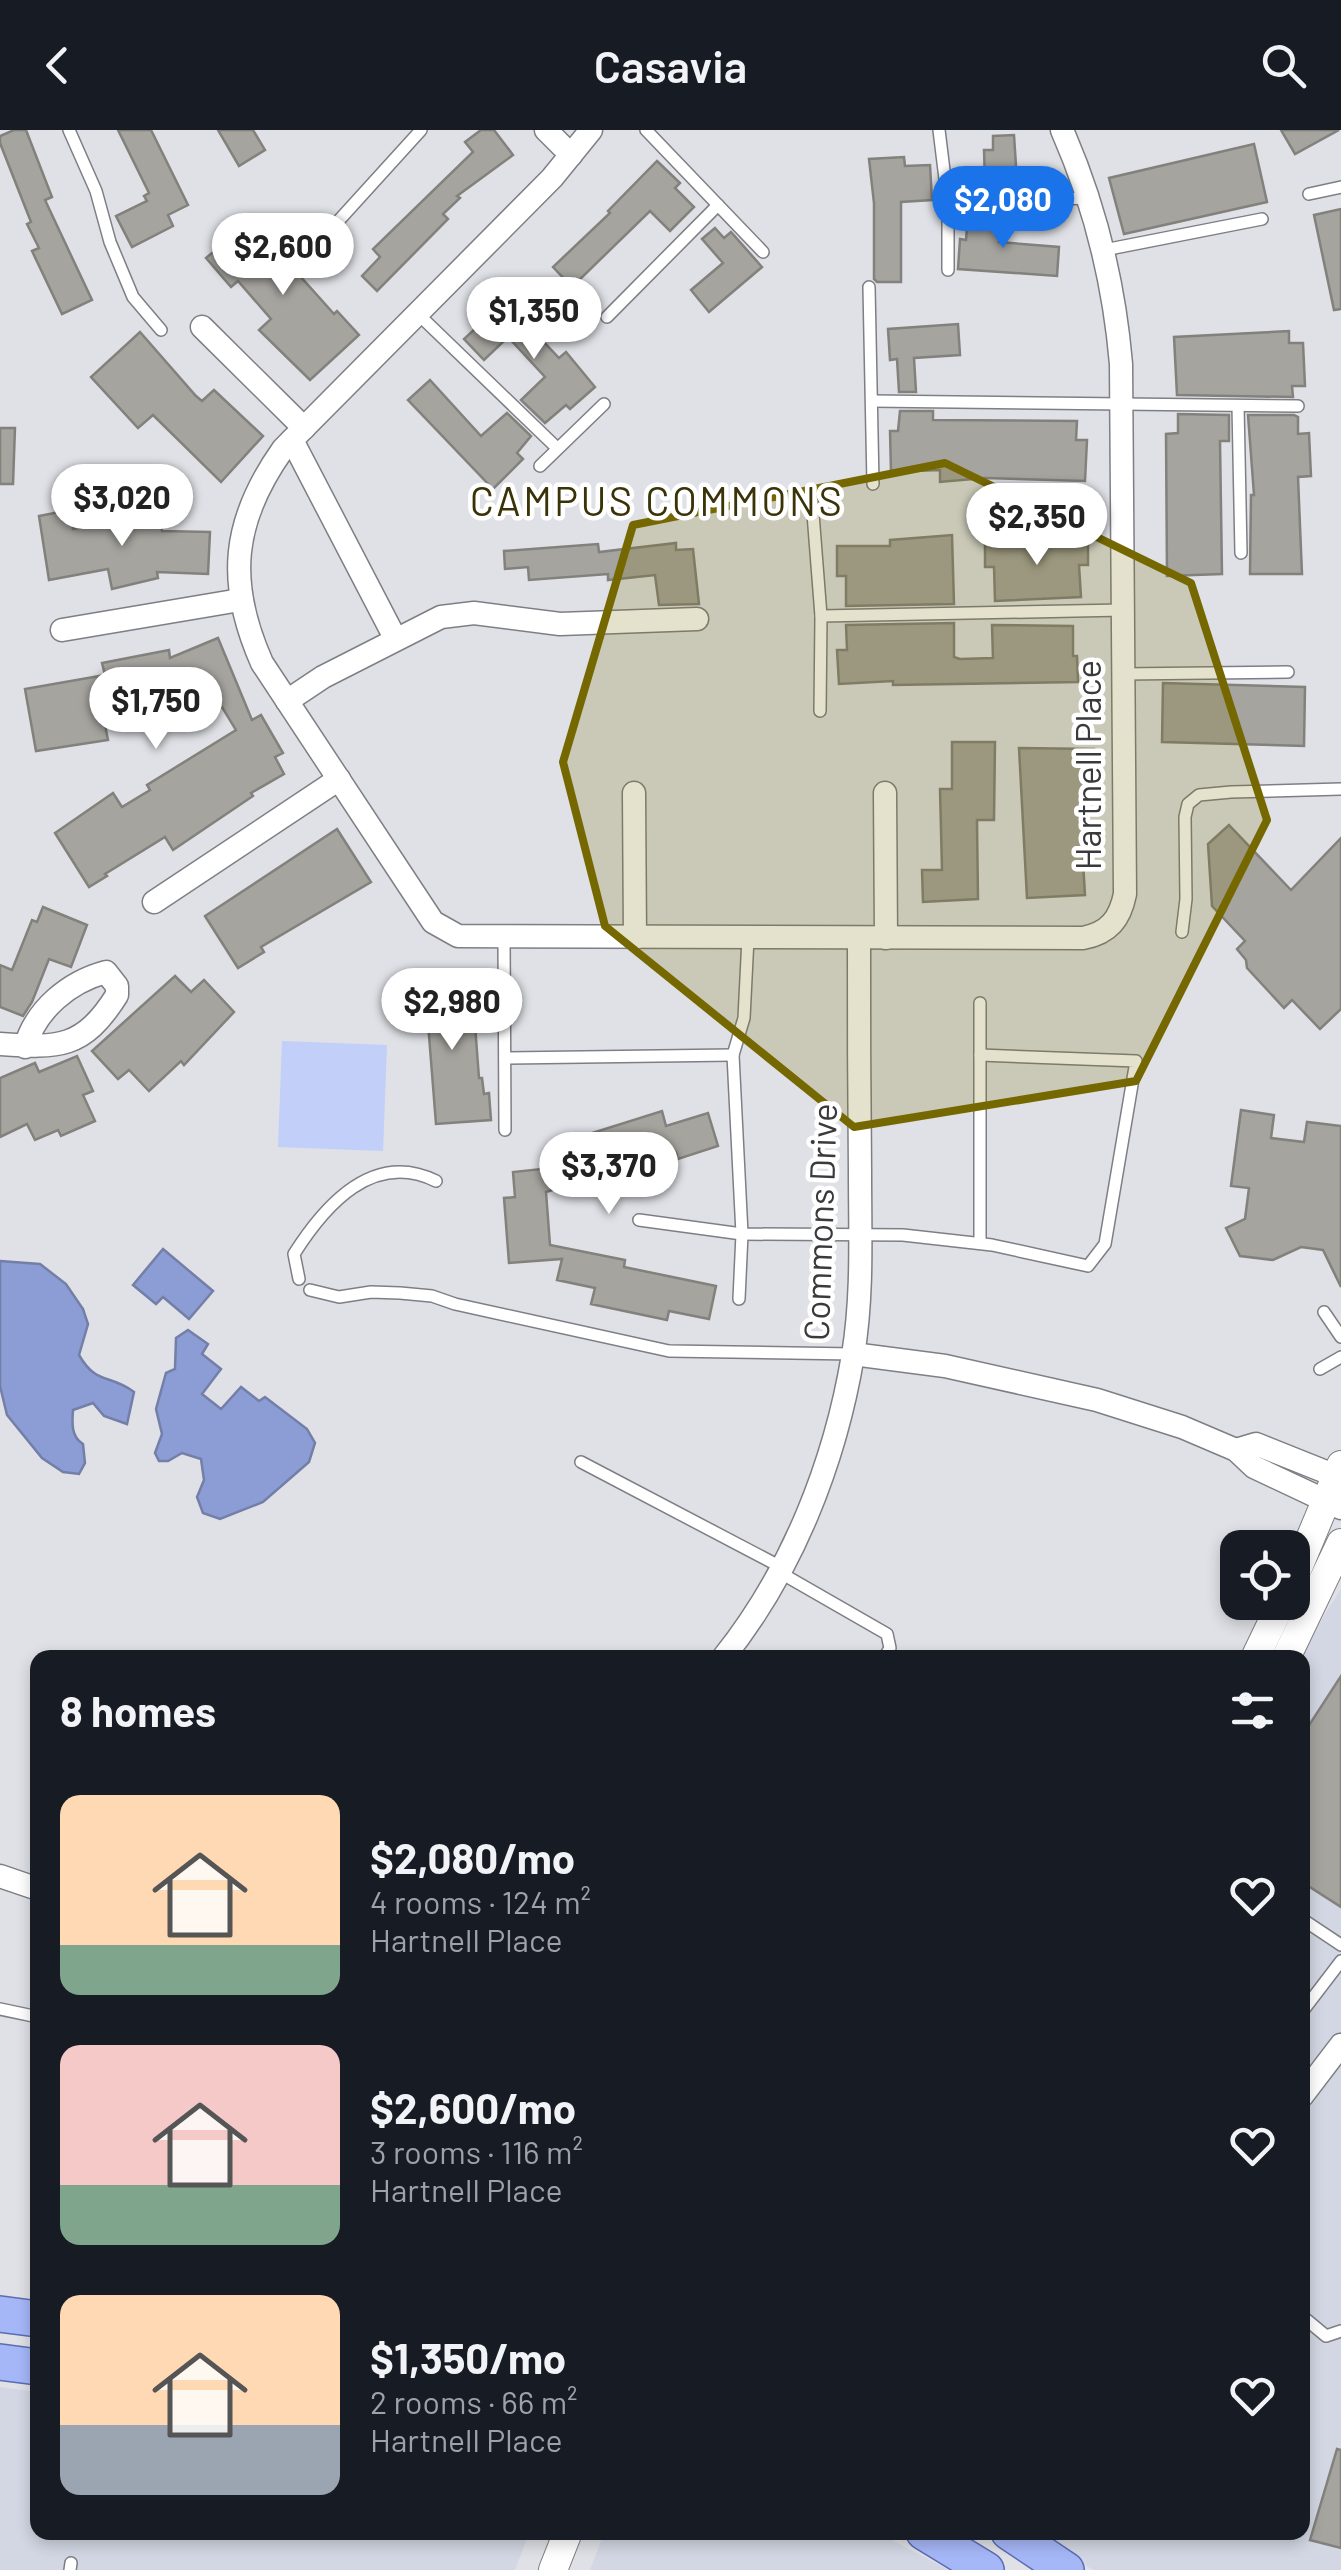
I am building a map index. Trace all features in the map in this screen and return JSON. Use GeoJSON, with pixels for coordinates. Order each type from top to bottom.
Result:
{"type":"FeatureCollection","features":[{"type":"Feature","properties":{"kind":"main road"},"geometry":{"type":"LineString","coordinates":[[0,2314],[30,2318]]}},
{"type":"Feature","properties":{"kind":"main road"},"geometry":{"type":"LineString","coordinates":[[0,2362],[30,2366]]}},
{"type":"Feature","properties":{"kind":"main road"},"geometry":{"type":"LineString","coordinates":[[937,2540],[986,2570]]}},
{"type":"Feature","properties":{"kind":"main road"},"geometry":{"type":"LineString","coordinates":[[1022,2540],[1066,2570]]}},
{"type":"Feature","properties":{"kind":"street"},"geometry":{"type":"LineString","coordinates":[[546,130],[571,155]]}},
{"type":"Feature","properties":{"kind":"street","name":"Hartnell Place"},"geometry":{"type":"LineString","coordinates":[[590,130],[571,155],[298,434],[264,476],[250,505],[239,552],[240,600],[248,633],[262,663],[433,922],[458,936],[1084,938],[1108,929],[1118,917],[1125,894],[1117,319],[1104,250],[1062,130]]}},
{"type":"Feature","properties":{"kind":"street"},"geometry":{"type":"LineString","coordinates":[[202,327],[298,434],[395,638]]}},
{"type":"Feature","properties":{"kind":"street"},"geometry":{"type":"LineString","coordinates":[[62,630],[240,600]]}},
{"type":"Feature","properties":{"kind":"street"},"geometry":{"type":"LineString","coordinates":[[287,701],[323,677],[441,617],[474,613],[560,624],[697,619]]}},
{"type":"Feature","properties":{"kind":"street"},"geometry":{"type":"LineString","coordinates":[[154,902],[339,779]]}},
{"type":"Feature","properties":{"kind":"street"},"geometry":{"type":"LineString","coordinates":[[634,793],[634,938]]}},
{"type":"Feature","properties":{"kind":"street"},"geometry":{"type":"LineString","coordinates":[[885,793],[886,938]]}},
{"type":"Feature","properties":{"kind":"street","name":"Commons Drive"},"geometry":{"type":"LineString","coordinates":[[727,1650],[780,1570],[826,1467],[853,1354],[859,1309],[860,1234],[858,938]]}},
{"type":"Feature","properties":{"kind":"street"},"geometry":{"type":"LineString","coordinates":[[0,1044],[25,1047]]}},
{"type":"Feature","properties":{"kind":"street"},"geometry":{"type":"LineString","coordinates":[[853,1354],[1033,1383],[1147,1416],[1236,1450],[1256,1444],[1337,1487],[1310,1544]]}},
{"type":"Feature","properties":{"kind":"street"},"geometry":{"type":"LineString","coordinates":[[1290,1650],[1341,1543]]}},
{"type":"Feature","properties":{"kind":"street"},"geometry":{"type":"LineString","coordinates":[[1259,1650],[1273,1620]]}},
{"type":"Feature","properties":{"kind":"street"},"geometry":{"type":"LineString","coordinates":[[0,1876],[30,1886]]}},
{"type":"Feature","properties":{"kind":"street"},"geometry":{"type":"LineString","coordinates":[[1310,2086],[1341,2045]]}},
{"type":"Feature","properties":{"kind":"street"},"geometry":{"type":"LineString","coordinates":[[553,2570],[565,2540]]}},
{"type":"Feature","properties":{"kind":"lane"},"geometry":{"type":"LineString","coordinates":[[69,130],[96,191],[110,242],[133,297],[162,330]]}},
{"type":"Feature","properties":{"kind":"lane"},"geometry":{"type":"LineString","coordinates":[[332,228],[421,130]]}},
{"type":"Feature","properties":{"kind":"lane"},"geometry":{"type":"LineString","coordinates":[[646,130],[762,252]]}},
{"type":"Feature","properties":{"kind":"lane"},"geometry":{"type":"LineString","coordinates":[[940,130],[948,203],[948,270]]}},
{"type":"Feature","properties":{"kind":"lane"},"geometry":{"type":"LineString","coordinates":[[1309,194],[1341,186]]}},
{"type":"Feature","properties":{"kind":"lane"},"geometry":{"type":"LineString","coordinates":[[948,203],[1088,198]]}},
{"type":"Feature","properties":{"kind":"lane"},"geometry":{"type":"LineString","coordinates":[[607,317],[718,205]]}},
{"type":"Feature","properties":{"kind":"lane"},"geometry":{"type":"LineString","coordinates":[[1104,250],[1262,219]]}},
{"type":"Feature","properties":{"kind":"lane"},"geometry":{"type":"LineString","coordinates":[[870,287],[873,484]]}},
{"type":"Feature","properties":{"kind":"lane"},"geometry":{"type":"LineString","coordinates":[[417,313],[557,448]]}},
{"type":"Feature","properties":{"kind":"lane"},"geometry":{"type":"LineString","coordinates":[[872,402],[1298,406]]}},
{"type":"Feature","properties":{"kind":"lane"},"geometry":{"type":"LineString","coordinates":[[540,466],[604,404]]}},
{"type":"Feature","properties":{"kind":"lane"},"geometry":{"type":"LineString","coordinates":[[1238,406],[1241,554]]}},
{"type":"Feature","properties":{"kind":"lane"},"geometry":{"type":"LineString","coordinates":[[812,501],[820,616],[820,711]]}},
{"type":"Feature","properties":{"kind":"lane"},"geometry":{"type":"LineString","coordinates":[[820,616],[1123,610]]}},
{"type":"Feature","properties":{"kind":"lane"},"geometry":{"type":"LineString","coordinates":[[1123,674],[1288,672]]}},
{"type":"Feature","properties":{"kind":"lane"},"geometry":{"type":"LineString","coordinates":[[1182,932],[1188,804],[1199,795],[1231,792],[1341,790]]}},
{"type":"Feature","properties":{"kind":"lane"},"geometry":{"type":"LineString","coordinates":[[504,938],[505,1130]]}},
{"type":"Feature","properties":{"kind":"lane"},"geometry":{"type":"LineString","coordinates":[[739,1299],[742,1234],[733,1055],[744,1018],[748,938]]}},
{"type":"Feature","properties":{"kind":"lane"},"geometry":{"type":"LineString","coordinates":[[980,1002],[980,1244]]}},
{"type":"Feature","properties":{"kind":"lane"},"geometry":{"type":"LineString","coordinates":[[639,1220],[742,1234],[903,1235],[980,1244],[1088,1266],[1104,1244],[1136,1061],[980,1054]]}},
{"type":"Feature","properties":{"kind":"lane"},"geometry":{"type":"LineString","coordinates":[[505,1058],[733,1055]]}},
{"type":"Feature","properties":{"kind":"lane"},"geometry":{"type":"LineString","coordinates":[[299,1279],[294,1254],[338,1196],[383,1173],[416,1171],[436,1180]]}},
{"type":"Feature","properties":{"kind":"lane"},"geometry":{"type":"LineString","coordinates":[[310,1290],[339,1297],[371,1292],[432,1296],[669,1350],[853,1354]]}},
{"type":"Feature","properties":{"kind":"lane"},"geometry":{"type":"LineString","coordinates":[[1324,1312],[1341,1337]]}},
{"type":"Feature","properties":{"kind":"lane"},"geometry":{"type":"LineString","coordinates":[[1320,1369],[1341,1357]]}},
{"type":"Feature","properties":{"kind":"lane"},"geometry":{"type":"LineString","coordinates":[[582,1462],[780,1570],[886,1634],[889,1650]]}},
{"type":"Feature","properties":{"kind":"lane"},"geometry":{"type":"LineString","coordinates":[[1310,1924],[1341,1945]]}},
{"type":"Feature","properties":{"kind":"lane"},"geometry":{"type":"LineString","coordinates":[[1310,2002],[1341,1961]]}},
{"type":"Feature","properties":{"kind":"lane"},"geometry":{"type":"LineString","coordinates":[[0,2009],[30,2015]]}},
{"type":"Feature","properties":{"kind":"lane"},"geometry":{"type":"LineString","coordinates":[[1310,2323],[1326,2336],[1341,2332]]}},
{"type":"Feature","properties":{"kind":"highlighted area"},"geometry":{"type":"Polygon","coordinates":[[[945,463],[1191,583],[1267,820],[1136,1081],[854,1127],[605,926],[563,762],[633,525],[945,463]]]}},
{"type":"Feature","properties":{"kind":"shaded area"},"geometry":{"type":"Polygon","coordinates":[[[282,1041],[387,1045],[383,1151],[278,1147],[282,1041]]]}},
{"type":"Feature","properties":{"kind":"shaded area"},"geometry":{"type":"Polygon","coordinates":[[[163,1249],[213,1291],[189,1319],[163,1297],[156,1304],[133,1285],[163,1249]]]}},
{"type":"Feature","properties":{"kind":"shaded area"},"geometry":{"type":"Polygon","coordinates":[[[0,1261],[40,1264],[66,1284],[88,1324],[79,1355],[92,1371],[134,1392],[127,1424],[104,1416],[93,1403],[73,1410],[73,1429],[83,1444],[85,1463],[79,1474],[63,1472],[42,1458],[7,1415],[0,1386],[0,1261]]]}},
{"type":"Feature","properties":{"kind":"shaded area"},"geometry":{"type":"Polygon","coordinates":[[[188,1330],[208,1344],[202,1354],[221,1369],[202,1394],[221,1409],[241,1387],[259,1401],[265,1397],[307,1429],[315,1443],[309,1462],[263,1502],[220,1519],[203,1513],[197,1497],[204,1480],[201,1459],[182,1453],[159,1461],[155,1453],[162,1434],[156,1409],[166,1373],[175,1369],[176,1338],[188,1330]]]}},
{"type":"Feature","properties":{"kind":"shaded area"},"geometry":{"type":"Polygon","coordinates":[[[1341,1589],[1341,2570],[1093,2570],[1047,2540],[1310,2540],[1310,1650],[1302,1650],[1341,1589]]]}},
{"type":"Feature","properties":{"kind":"shaded area"},"geometry":{"type":"Polygon","coordinates":[[[0,2387],[30,2391],[30,2540],[526,2540],[515,2570],[0,2570],[0,2387]]]}},
{"type":"Feature","properties":{"kind":"shaded area"},"geometry":{"type":"Polygon","coordinates":[[[601,2540],[891,2540],[949,2570],[590,2570],[601,2540]]]}},
{"type":"Feature","properties":{"kind":"building"},"geometry":{"type":"Polygon","coordinates":[[[26,130],[52,197],[45,200],[92,300],[62,314],[32,251],[39,248],[0,143],[0,136],[26,130]]]}},
{"type":"Feature","properties":{"kind":"building"},"geometry":{"type":"Polygon","coordinates":[[[118,130],[151,130],[188,205],[168,215],[173,226],[132,247],[116,216],[147,201],[144,196],[149,193],[118,130]]]}},
{"type":"Feature","properties":{"kind":"building"},"geometry":{"type":"Polygon","coordinates":[[[218,130],[253,130],[265,150],[239,166],[218,130]]]}},
{"type":"Feature","properties":{"kind":"building"},"geometry":{"type":"Polygon","coordinates":[[[481,130],[494,130],[513,155],[457,196],[460,198],[443,214],[448,219],[377,291],[362,276],[380,257],[373,249],[473,152],[465,142],[481,130]]]}},
{"type":"Feature","properties":{"kind":"building"},"geometry":{"type":"Polygon","coordinates":[[[1281,130],[1339,130],[1295,154],[1281,130]]]}},
{"type":"Feature","properties":{"kind":"building"},"geometry":{"type":"Polygon","coordinates":[[[1014,135],[1017,181],[985,183],[984,150],[993,150],[993,136],[1014,135]]]}},
{"type":"Feature","properties":{"kind":"building"},"geometry":{"type":"Polygon","coordinates":[[[1254,144],[1267,202],[1124,234],[1109,178],[1254,144]]]}},
{"type":"Feature","properties":{"kind":"building"},"geometry":{"type":"Polygon","coordinates":[[[904,157],[905,166],[930,165],[932,200],[901,202],[901,282],[877,282],[869,159],[904,157]]]}},
{"type":"Feature","properties":{"kind":"building"},"geometry":{"type":"Polygon","coordinates":[[[657,161],[680,183],[675,188],[694,207],[670,231],[650,211],[572,287],[553,267],[657,161]]]}},
{"type":"Feature","properties":{"kind":"building"},"geometry":{"type":"Polygon","coordinates":[[[1341,209],[1341,309],[1334,310],[1314,215],[1341,209]]]}},
{"type":"Feature","properties":{"kind":"building"},"geometry":{"type":"Polygon","coordinates":[[[968,215],[1001,217],[999,242],[1059,247],[1057,276],[958,269],[960,239],[966,240],[968,215]]]}},
{"type":"Feature","properties":{"kind":"building"},"geometry":{"type":"Polygon","coordinates":[[[254,218],[276,244],[284,237],[302,258],[292,267],[334,314],[337,311],[359,335],[310,380],[259,330],[271,319],[238,281],[231,287],[206,258],[254,218]]]}},
{"type":"Feature","properties":{"kind":"building"},"geometry":{"type":"Polygon","coordinates":[[[715,228],[724,238],[731,232],[762,267],[709,312],[691,290],[723,263],[702,239],[715,228]]]}},
{"type":"Feature","properties":{"kind":"building"},"geometry":{"type":"Polygon","coordinates":[[[505,301],[559,358],[566,352],[595,387],[570,409],[566,405],[545,423],[521,400],[545,377],[508,337],[484,360],[464,339],[505,301]]]}},
{"type":"Feature","properties":{"kind":"building"},"geometry":{"type":"Polygon","coordinates":[[[958,324],[960,355],[914,358],[916,392],[899,392],[897,359],[890,360],[888,329],[958,324]]]}},
{"type":"Feature","properties":{"kind":"building"},"geometry":{"type":"Polygon","coordinates":[[[1289,331],[1289,343],[1303,343],[1305,386],[1292,386],[1293,397],[1177,395],[1174,337],[1289,331]]]}},
{"type":"Feature","properties":{"kind":"building"},"geometry":{"type":"Polygon","coordinates":[[[140,332],[196,396],[202,401],[214,390],[263,436],[221,482],[153,415],[138,428],[91,377],[140,332]]]}},
{"type":"Feature","properties":{"kind":"building"},"geometry":{"type":"Polygon","coordinates":[[[430,380],[481,436],[507,413],[531,436],[517,453],[523,459],[493,489],[408,400],[430,380]]]}},
{"type":"Feature","properties":{"kind":"building"},"geometry":{"type":"Polygon","coordinates":[[[900,411],[933,411],[933,420],[1077,421],[1076,440],[1087,440],[1085,481],[985,478],[940,482],[940,470],[891,472],[890,431],[898,431],[900,411]]]}},
{"type":"Feature","properties":{"kind":"building"},"geometry":{"type":"Polygon","coordinates":[[[1178,414],[1229,415],[1229,441],[1220,441],[1222,574],[1167,576],[1166,434],[1178,433],[1178,414]]]}},
{"type":"Feature","properties":{"kind":"building"},"geometry":{"type":"Polygon","coordinates":[[[1248,415],[1294,415],[1298,417],[1298,434],[1309,433],[1311,476],[1298,477],[1302,574],[1250,574],[1254,495],[1248,415]]]}},
{"type":"Feature","properties":{"kind":"building"},"geometry":{"type":"Polygon","coordinates":[[[0,428],[15,428],[13,484],[0,484],[0,428]]]}},
{"type":"Feature","properties":{"kind":"building"},"geometry":{"type":"Polygon","coordinates":[[[70,510],[73,529],[158,511],[162,531],[210,532],[208,574],[157,572],[158,578],[112,589],[108,569],[49,580],[39,516],[70,510]]]}},
{"type":"Feature","properties":{"kind":"building"},"geometry":{"type":"Polygon","coordinates":[[[952,535],[954,604],[846,606],[846,576],[837,576],[837,546],[890,546],[890,540],[952,535]]]}},
{"type":"Feature","properties":{"kind":"building"},"geometry":{"type":"Polygon","coordinates":[[[1088,539],[1088,565],[1079,565],[1081,597],[995,601],[994,567],[985,567],[985,542],[1088,539]]]}},
{"type":"Feature","properties":{"kind":"building"},"geometry":{"type":"Polygon","coordinates":[[[676,543],[676,550],[693,549],[699,604],[659,605],[655,575],[608,580],[608,574],[529,580],[528,567],[505,569],[504,551],[598,544],[599,552],[676,543]]]}},
{"type":"Feature","properties":{"kind":"building"},"geometry":{"type":"Polygon","coordinates":[[[954,623],[954,657],[960,659],[993,658],[992,625],[1073,626],[1078,682],[839,684],[837,650],[847,650],[846,625],[954,623]]]}},
{"type":"Feature","properties":{"kind":"building"},"geometry":{"type":"Polygon","coordinates":[[[218,638],[252,720],[261,715],[283,753],[275,757],[284,774],[173,850],[165,837],[89,887],[55,833],[113,793],[122,807],[150,790],[147,785],[236,730],[222,707],[105,725],[108,740],[36,751],[25,689],[105,675],[102,663],[169,650],[170,658],[218,638]]]}},
{"type":"Feature","properties":{"kind":"building"},"geometry":{"type":"Polygon","coordinates":[[[1163,683],[1305,687],[1304,746],[1162,742],[1163,683]]]}},
{"type":"Feature","properties":{"kind":"building"},"geometry":{"type":"Polygon","coordinates":[[[952,742],[995,742],[994,820],[977,820],[978,899],[923,902],[922,870],[942,870],[940,789],[952,789],[952,742]]]}},
{"type":"Feature","properties":{"kind":"building"},"geometry":{"type":"Polygon","coordinates":[[[1019,748],[1094,749],[1093,774],[1086,774],[1089,845],[1082,845],[1085,895],[1027,898],[1019,748]]]}},
{"type":"Feature","properties":{"kind":"building"},"geometry":{"type":"Polygon","coordinates":[[[1229,825],[1291,890],[1341,838],[1341,1009],[1320,1029],[1292,1000],[1284,1008],[1247,968],[1237,949],[1245,941],[1212,906],[1208,844],[1229,825]]]}},
{"type":"Feature","properties":{"kind":"building"},"geometry":{"type":"Polygon","coordinates":[[[337,829],[371,882],[261,947],[264,952],[238,968],[205,916],[337,829]]]}},
{"type":"Feature","properties":{"kind":"building"},"geometry":{"type":"Polygon","coordinates":[[[43,907],[87,925],[71,967],[49,959],[23,1016],[0,1007],[0,965],[12,970],[32,920],[37,922],[43,907]]]}},
{"type":"Feature","properties":{"kind":"building"},"geometry":{"type":"Polygon","coordinates":[[[460,975],[464,1025],[475,1025],[479,1078],[484,1094],[489,1093],[491,1120],[436,1124],[428,1023],[421,1024],[417,978],[460,975]]]}},
{"type":"Feature","properties":{"kind":"building"},"geometry":{"type":"Polygon","coordinates":[[[175,976],[191,992],[204,980],[234,1012],[184,1065],[181,1061],[149,1091],[129,1070],[118,1079],[92,1051],[175,976]]]}},
{"type":"Feature","properties":{"kind":"building"},"geometry":{"type":"Polygon","coordinates":[[[77,1056],[93,1091],[83,1095],[95,1121],[61,1136],[58,1130],[35,1140],[27,1124],[0,1137],[0,1078],[35,1063],[39,1072],[77,1056]]]}},
{"type":"Feature","properties":{"kind":"building"},"geometry":{"type":"Polygon","coordinates":[[[1241,1110],[1274,1115],[1271,1138],[1304,1142],[1307,1122],[1341,1126],[1341,1287],[1323,1250],[1301,1247],[1273,1260],[1240,1256],[1226,1228],[1245,1219],[1249,1188],[1231,1186],[1241,1110]]]}},
{"type":"Feature","properties":{"kind":"building"},"geometry":{"type":"Polygon","coordinates":[[[662,1111],[666,1126],[708,1113],[718,1146],[678,1159],[676,1152],[546,1192],[550,1245],[625,1260],[624,1267],[716,1286],[709,1319],[669,1311],[667,1320],[591,1304],[595,1288],[557,1280],[562,1259],[509,1263],[504,1198],[515,1197],[513,1172],[561,1167],[557,1155],[595,1143],[592,1133],[662,1111]]]}},
{"type":"Feature","properties":{"kind":"building"},"geometry":{"type":"Polygon","coordinates":[[[1341,1676],[1341,1907],[1310,1887],[1310,1724],[1341,1676]]]}},
{"type":"Feature","properties":{"kind":"building"},"geometry":{"type":"Polygon","coordinates":[[[1337,2449],[1341,2450],[1341,2548],[1310,2540],[1337,2449]]]}},
{"type":"Feature","properties":{"kind":"district","name":"CAMPUS COMMONS"},"geometry":{"type":"Point","coordinates":[657,502]}}]}
